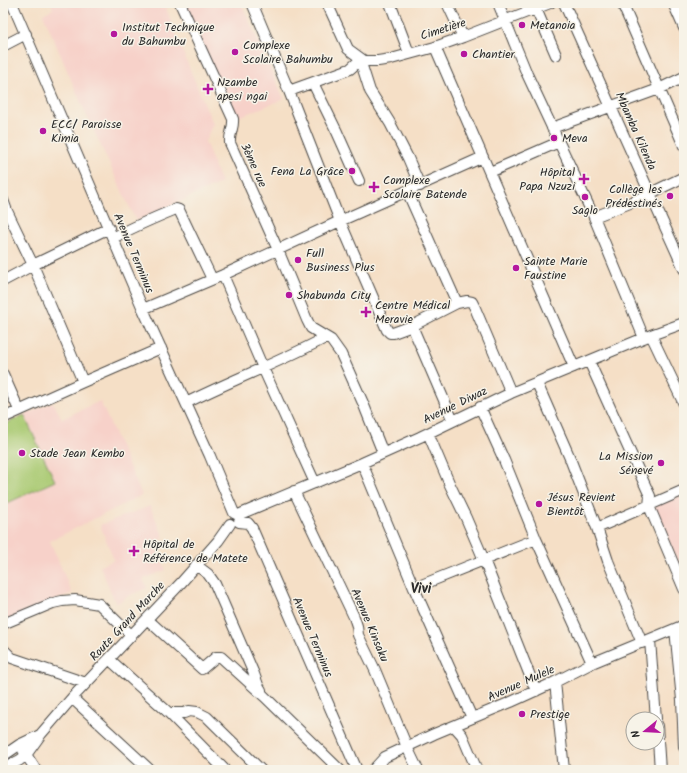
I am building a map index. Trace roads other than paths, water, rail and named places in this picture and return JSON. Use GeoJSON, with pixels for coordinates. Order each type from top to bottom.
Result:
{"type":"FeatureCollection","features":[{"type":"Feature","properties":{"kind":"street","name":"Avenue Terminus"},"geometry":{"type":"LineString","coordinates":[[12,3],[143,309],[210,456],[235,519],[248,523],[252,528],[357,770]]}},
{"type":"Feature","properties":{"kind":"street","name":"3ème rue"},"geometry":{"type":"LineString","coordinates":[[181,3],[233,119],[234,125],[230,142],[307,320],[311,328],[325,338],[331,340],[341,354],[383,453]]}},
{"type":"Feature","properties":{"kind":"street"},"geometry":{"type":"LineString","coordinates":[[252,3],[289,91],[340,222],[388,332],[390,334],[412,326],[457,303],[468,301],[472,302],[511,393]]}},
{"type":"Feature","properties":{"kind":"street"},"geometry":{"type":"LineString","coordinates":[[327,3],[348,49],[363,60]]}},
{"type":"Feature","properties":{"kind":"street"},"geometry":{"type":"LineString","coordinates":[[390,3],[409,53]]}},
{"type":"Feature","properties":{"kind":"street"},"geometry":{"type":"LineString","coordinates":[[447,3],[463,37]]}},
{"type":"Feature","properties":{"kind":"street"},"geometry":{"type":"LineString","coordinates":[[498,3],[527,74],[648,337],[684,404]]}},
{"type":"Feature","properties":{"kind":"street","name":"Cimetière"},"geometry":{"type":"LineString","coordinates":[[363,60],[378,61],[391,59],[435,47],[550,3]]}},
{"type":"Feature","properties":{"kind":"street","name":"Mbamba Kilenda"},"geometry":{"type":"LineString","coordinates":[[564,3],[684,269]]}},
{"type":"Feature","properties":{"kind":"street"},"geometry":{"type":"LineString","coordinates":[[622,3],[684,146]]}},
{"type":"Feature","properties":{"kind":"street"},"geometry":{"type":"LineString","coordinates":[[673,3],[684,28]]}},
{"type":"Feature","properties":{"kind":"street"},"geometry":{"type":"LineString","coordinates":[[536,9],[556,55]]}},
{"type":"Feature","properties":{"kind":"street"},"geometry":{"type":"LineString","coordinates":[[3,46],[26,34]]}},
{"type":"Feature","properties":{"kind":"street"},"geometry":{"type":"LineString","coordinates":[[435,47],[574,366]]}},
{"type":"Feature","properties":{"kind":"street"},"geometry":{"type":"LineString","coordinates":[[289,91],[350,69],[359,61],[363,60]]}},
{"type":"Feature","properties":{"kind":"street"},"geometry":{"type":"LineString","coordinates":[[363,60],[362,66],[370,91],[390,123],[408,158],[420,186]]}},
{"type":"Feature","properties":{"kind":"street"},"geometry":{"type":"LineString","coordinates":[[552,128],[659,89],[684,77]]}},
{"type":"Feature","properties":{"kind":"street"},"geometry":{"type":"LineString","coordinates":[[313,83],[359,181]]}},
{"type":"Feature","properties":{"kind":"street"},"geometry":{"type":"LineString","coordinates":[[490,172],[559,142]]}},
{"type":"Feature","properties":{"kind":"street"},"geometry":{"type":"LineString","coordinates":[[143,309],[223,275],[483,157]]}},
{"type":"Feature","properties":{"kind":"street"},"geometry":{"type":"LineString","coordinates":[[594,217],[630,203],[684,177]]}},
{"type":"Feature","properties":{"kind":"street"},"geometry":{"type":"LineString","coordinates":[[407,192],[457,303]]}},
{"type":"Feature","properties":{"kind":"street"},"geometry":{"type":"LineString","coordinates":[[3,200],[33,265],[83,382]]}},
{"type":"Feature","properties":{"kind":"street"},"geometry":{"type":"LineString","coordinates":[[113,238],[127,230],[176,209],[179,210],[212,279]]}},
{"type":"Feature","properties":{"kind":"street"},"geometry":{"type":"LineString","coordinates":[[3,281],[109,228]]}},
{"type":"Feature","properties":{"kind":"street"},"geometry":{"type":"LineString","coordinates":[[223,275],[314,483]]}},
{"type":"Feature","properties":{"kind":"street","name":"Avenue Diwaz"},"geometry":{"type":"LineString","coordinates":[[235,519],[362,463],[511,393],[574,366],[684,324]]}},
{"type":"Feature","properties":{"kind":"street"},"geometry":{"type":"LineString","coordinates":[[412,326],[453,421]]}},
{"type":"Feature","properties":{"kind":"street"},"geometry":{"type":"LineString","coordinates":[[186,403],[209,391],[298,352],[325,338]]}},
{"type":"Feature","properties":{"kind":"street"},"geometry":{"type":"LineString","coordinates":[[3,418],[18,410],[161,348]]}},
{"type":"Feature","properties":{"kind":"street"},"geometry":{"type":"LineString","coordinates":[[589,361],[650,496],[649,506],[684,589]]}},
{"type":"Feature","properties":{"kind":"street"},"geometry":{"type":"LineString","coordinates":[[3,374],[18,410]]}},
{"type":"Feature","properties":{"kind":"street"},"geometry":{"type":"LineString","coordinates":[[537,383],[597,528],[608,561],[646,642],[655,711]]}},
{"type":"Feature","properties":{"kind":"street"},"geometry":{"type":"LineString","coordinates":[[480,407],[592,664]]}},
{"type":"Feature","properties":{"kind":"street"},"geometry":{"type":"LineString","coordinates":[[428,432],[484,560],[536,691]]}},
{"type":"Feature","properties":{"kind":"street"},"geometry":{"type":"LineString","coordinates":[[362,463],[414,588],[472,718]]}},
{"type":"Feature","properties":{"kind":"street"},"geometry":{"type":"LineString","coordinates":[[597,528],[684,490]]}},
{"type":"Feature","properties":{"kind":"street","name":"Avenue Kinsaku"},"geometry":{"type":"LineString","coordinates":[[294,492],[354,617],[358,635],[375,670],[418,770]]}},
{"type":"Feature","properties":{"kind":"street","name":"Route Grand Marche"},"geometry":{"type":"LineString","coordinates":[[23,758],[72,698],[147,619],[218,541],[235,519]]}},
{"type":"Feature","properties":{"kind":"street"},"geometry":{"type":"LineString","coordinates":[[414,588],[536,538]]}},
{"type":"Feature","properties":{"kind":"street"},"geometry":{"type":"LineString","coordinates":[[196,565],[208,574],[215,584],[264,696]]}},
{"type":"Feature","properties":{"kind":"street"},"geometry":{"type":"LineString","coordinates":[[3,624],[53,603],[75,600],[99,604],[131,635]]}},
{"type":"Feature","properties":{"kind":"street"},"geometry":{"type":"LineString","coordinates":[[147,619],[202,669],[216,657],[221,657],[264,696],[340,770]]}},
{"type":"Feature","properties":{"kind":"street"},"geometry":{"type":"LineString","coordinates":[[680,627],[684,747]]}},
{"type":"Feature","properties":{"kind":"street","name":"Avenue Mulele"},"geometry":{"type":"LineString","coordinates":[[372,770],[385,758],[434,734],[536,691],[592,664],[680,627]]}},
{"type":"Feature","properties":{"kind":"street"},"geometry":{"type":"LineString","coordinates":[[3,649],[12,658],[86,683]]}},
{"type":"Feature","properties":{"kind":"street"},"geometry":{"type":"LineString","coordinates":[[109,659],[169,713],[224,769]]}},
{"type":"Feature","properties":{"kind":"street"},"geometry":{"type":"LineString","coordinates":[[555,682],[564,770]]}},
{"type":"Feature","properties":{"kind":"street"},"geometry":{"type":"LineString","coordinates":[[72,698],[150,770]]}},
{"type":"Feature","properties":{"kind":"street"},"geometry":{"type":"LineString","coordinates":[[169,713],[184,714],[189,711],[198,712],[207,718],[261,770]]}},
{"type":"Feature","properties":{"kind":"street"},"geometry":{"type":"LineString","coordinates":[[454,726],[462,735],[477,770]]}},
{"type":"Feature","properties":{"kind":"street","name":"Route Grand Marche"},"geometry":{"type":"LineString","coordinates":[[6,754],[19,745],[42,734]]}},
{"type":"Feature","properties":{"kind":"street"},"geometry":{"type":"LineString","coordinates":[[19,745],[23,758],[33,770]]}},
{"type":"Feature","properties":{"kind":"street"},"geometry":{"type":"LineString","coordinates":[[659,751],[660,770]]}},
{"type":"Feature","properties":{"kind":"street"},"geometry":{"type":"LineString","coordinates":[[6,754],[23,758],[36,770]]}},
{"type":"Feature","properties":{"kind":"street"},"geometry":{"type":"LineString","coordinates":[[3,769],[23,758]]}},
{"type":"Feature","properties":{"kind":"place","name":"Metanoia"},"geometry":{"type":"Point","coordinates":[522,25]}},
{"type":"Feature","properties":{"kind":"place","name":"Institut Technique du Bahumbu"},"geometry":{"type":"Point","coordinates":[114,34]}},
{"type":"Feature","properties":{"kind":"place","name":"Complexe Scolaire Bahumbu"},"geometry":{"type":"Point","coordinates":[235,52]}},
{"type":"Feature","properties":{"kind":"place","name":"Chantier"},"geometry":{"type":"Point","coordinates":[464,54]}},
{"type":"Feature","properties":{"kind":"place","name":"Nzambe apesi ngai"},"geometry":{"type":"Point","coordinates":[208,89]}},
{"type":"Feature","properties":{"kind":"place","name":"ECC/ Paroisse Kimia"},"geometry":{"type":"Point","coordinates":[43,131]}},
{"type":"Feature","properties":{"kind":"place","name":"Meva"},"geometry":{"type":"Point","coordinates":[554,138]}},
{"type":"Feature","properties":{"kind":"place","name":"Fena La Grâce"},"geometry":{"type":"Point","coordinates":[352,171]}},
{"type":"Feature","properties":{"kind":"place","name":"Hôpital Papa Nzuzi"},"geometry":{"type":"Point","coordinates":[584,179]}},
{"type":"Feature","properties":{"kind":"place","name":"Complexe Scolaire Batende"},"geometry":{"type":"Point","coordinates":[374,187]}},
{"type":"Feature","properties":{"kind":"place","name":"Collège les Prédestinés"},"geometry":{"type":"Point","coordinates":[670,196]}},
{"type":"Feature","properties":{"kind":"place","name":"Saglo"},"geometry":{"type":"Point","coordinates":[585,197]}},
{"type":"Feature","properties":{"kind":"place","name":"Full Business Plus"},"geometry":{"type":"Point","coordinates":[298,260]}},
{"type":"Feature","properties":{"kind":"place","name":"Sainte Marie Faustine"},"geometry":{"type":"Point","coordinates":[516,268]}},
{"type":"Feature","properties":{"kind":"place","name":"Shabunda City"},"geometry":{"type":"Point","coordinates":[289,295]}},
{"type":"Feature","properties":{"kind":"place","name":"Centre Médical Meravie"},"geometry":{"type":"Point","coordinates":[366,312]}},
{"type":"Feature","properties":{"kind":"place","name":"Stade Jean Kembo"},"geometry":{"type":"Point","coordinates":[22,453]}},
{"type":"Feature","properties":{"kind":"place","name":"La Mission Sénevé"},"geometry":{"type":"Point","coordinates":[661,463]}},
{"type":"Feature","properties":{"kind":"place","name":"Jésus Revient Bientôt"},"geometry":{"type":"Point","coordinates":[539,504]}},
{"type":"Feature","properties":{"kind":"place","name":"Hôpital de Référence de Matete"},"geometry":{"type":"Point","coordinates":[134,551]}},
{"type":"Feature","properties":{"kind":"place","name":"Prestige"},"geometry":{"type":"Point","coordinates":[522,714]}},
{"type":"Feature","properties":{"kind":"district","name":"Vivi"},"geometry":{"type":"Point","coordinates":[421,588]}}]}
